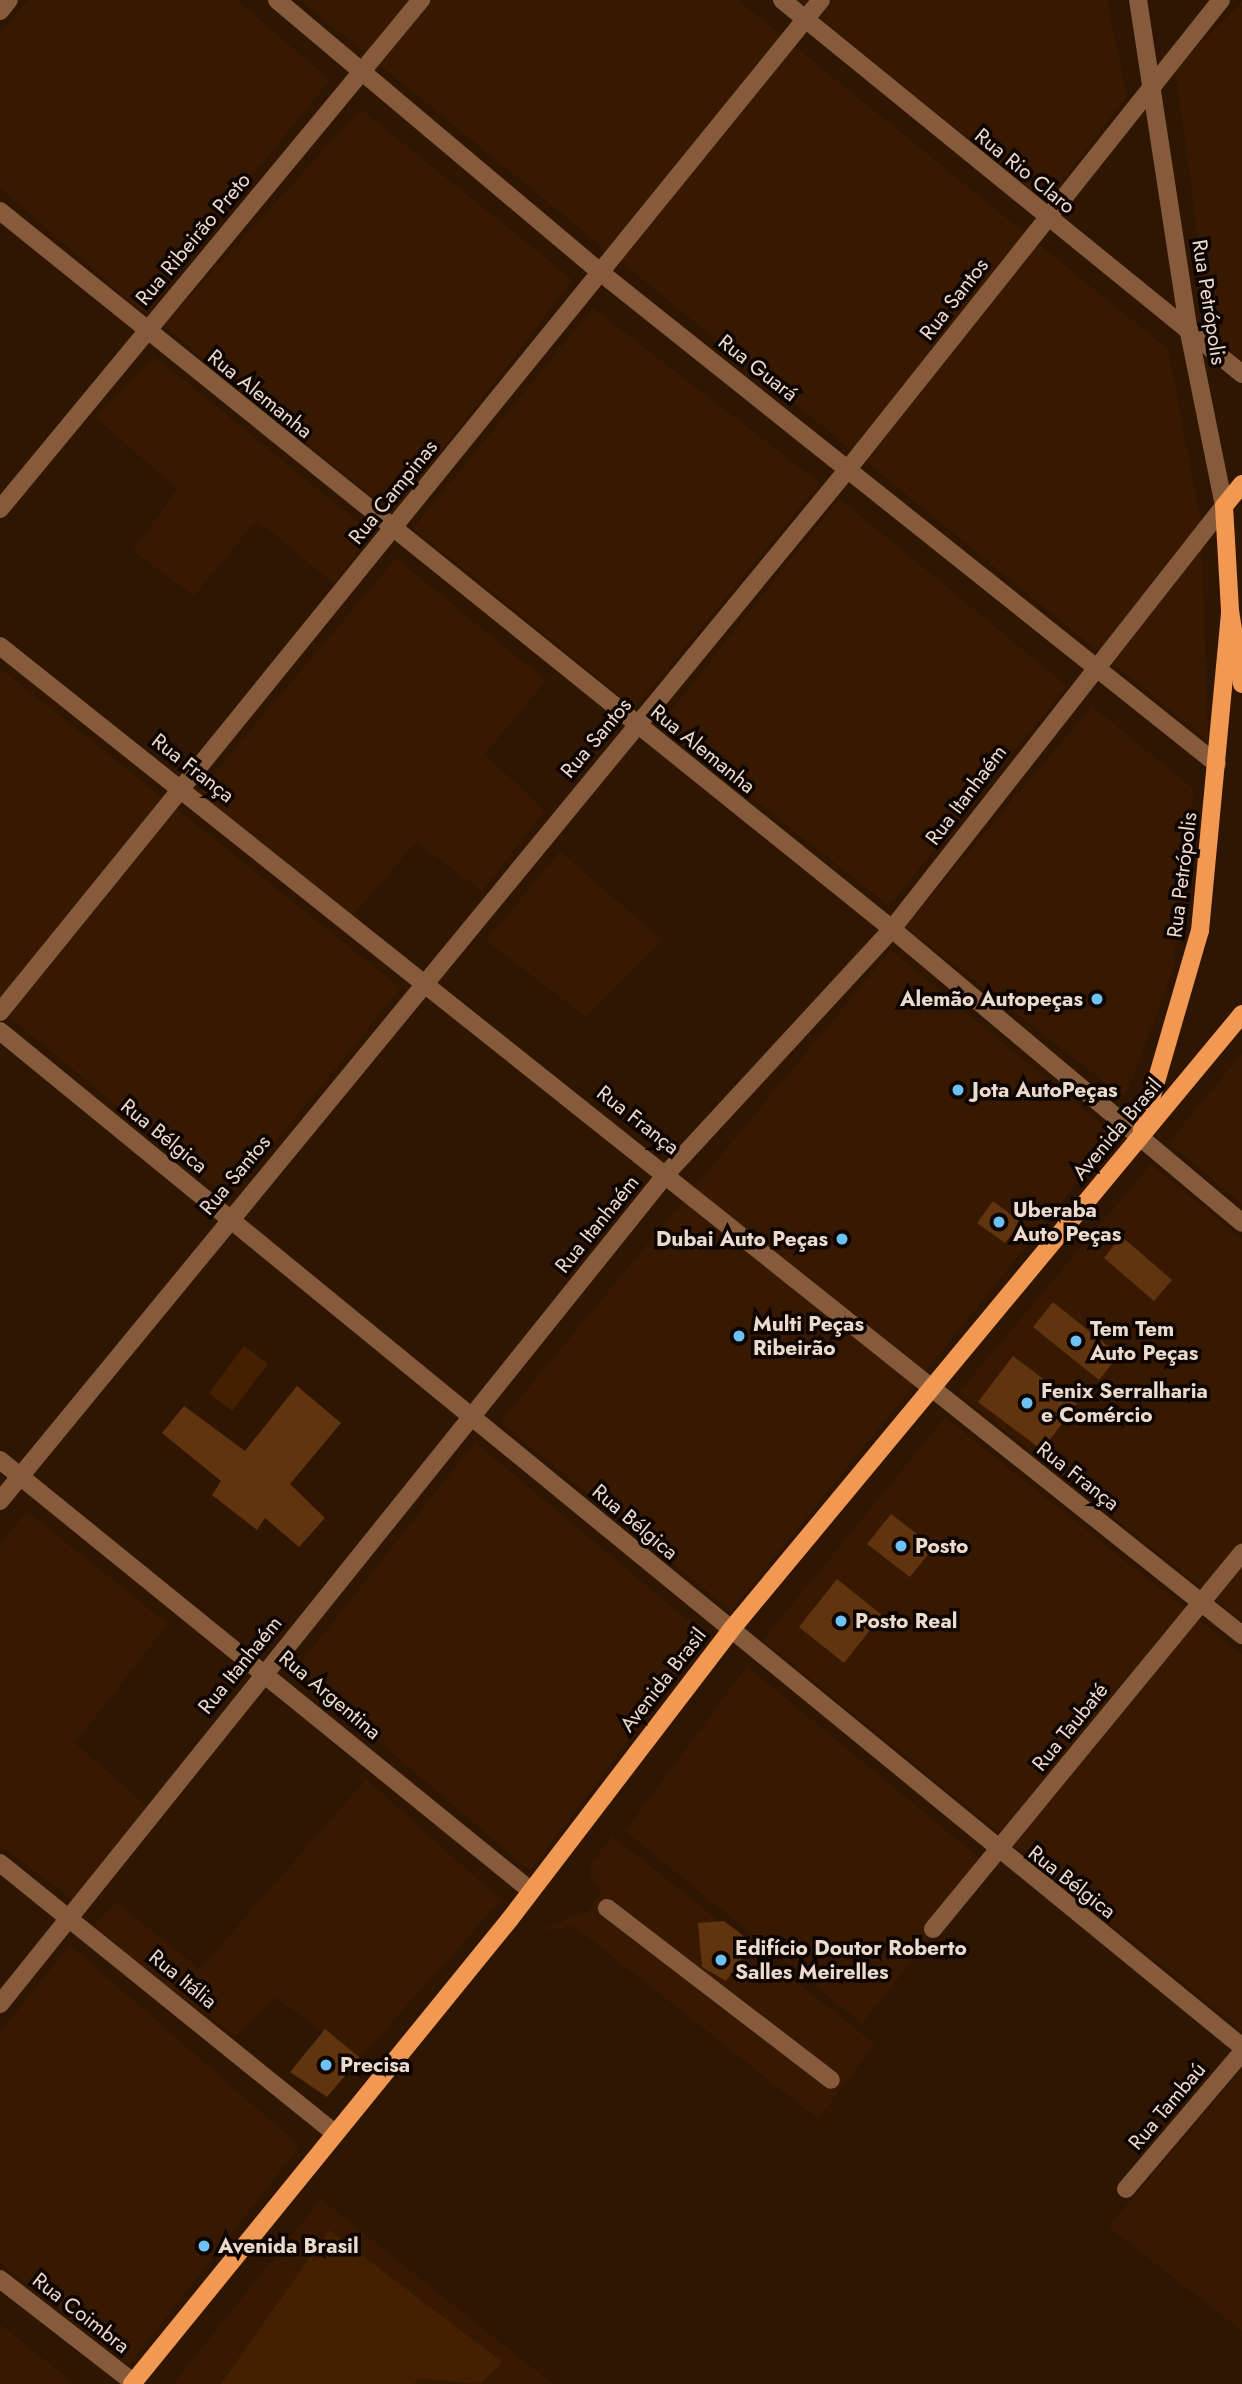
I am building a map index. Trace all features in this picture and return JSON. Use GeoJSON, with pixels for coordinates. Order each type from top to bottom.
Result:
{"type":"FeatureCollection","features":[{"type":"Feature","properties":{"kind":"main road","name":"Rua Itanhaém"},"geometry":{"type":"LineString","coordinates":[[1224,506],[1242,484]]}},
{"type":"Feature","properties":{"kind":"main road","name":"Rua Petrópolis"},"geometry":{"type":"LineString","coordinates":[[1224,506],[1230,611],[1242,684]]}},
{"type":"Feature","properties":{"kind":"main road","name":"Rua Petrópolis"},"geometry":{"type":"LineString","coordinates":[[1140,1138],[1200,931],[1230,611]]}},
{"type":"Feature","properties":{"kind":"main road","name":"Avenida Brasil"},"geometry":{"type":"LineString","coordinates":[[133,2383],[530,1890],[730,1631],[928,1387],[1242,1014]]}},
{"type":"Feature","properties":{"kind":"street"},"geometry":{"type":"LineString","coordinates":[[0,11],[9,0]]}},
{"type":"Feature","properties":{"kind":"street","name":"Rua Guará"},"geometry":{"type":"LineString","coordinates":[[277,0],[366,71],[600,272],[1217,764]]}},
{"type":"Feature","properties":{"kind":"street","name":"Rua Ribeirão Preto"},"geometry":{"type":"LineString","coordinates":[[0,509],[145,331],[366,71],[421,0]]}},
{"type":"Feature","properties":{"kind":"street","name":"Rua Rio Claro"},"geometry":{"type":"LineString","coordinates":[[782,0],[1047,219],[1242,374]]}},
{"type":"Feature","properties":{"kind":"street","name":"Rua Campinas"},"geometry":{"type":"LineString","coordinates":[[0,1012],[821,0]]}},
{"type":"Feature","properties":{"kind":"street","name":"Rua Petrópolis"},"geometry":{"type":"LineString","coordinates":[[1138,0],[1189,333],[1224,506]]}},
{"type":"Feature","properties":{"kind":"street","name":"Rua Santos"},"geometry":{"type":"LineString","coordinates":[[0,1500],[228,1218],[848,469],[1152,83],[1221,0]]}},
{"type":"Feature","properties":{"kind":"street","name":"Rua Alemanha"},"geometry":{"type":"LineString","coordinates":[[0,211],[145,331],[892,929],[1242,1223]]}},
{"type":"Feature","properties":{"kind":"street","name":"Rua Itanhaém"},"geometry":{"type":"LineString","coordinates":[[0,2004],[668,1172],[892,929],[1092,667],[1224,506]]}},
{"type":"Feature","properties":{"kind":"street","name":"Rua França"},"geometry":{"type":"LineString","coordinates":[[0,646],[668,1172],[928,1387],[1242,1635]]}},
{"type":"Feature","properties":{"kind":"street","name":"Rua Bélgica"},"geometry":{"type":"LineString","coordinates":[[0,1031],[471,1415],[998,1853],[1242,2049]]}},
{"type":"Feature","properties":{"kind":"street","name":"Rua Argentina"},"geometry":{"type":"LineString","coordinates":[[0,1460],[265,1671],[530,1890]]}},
{"type":"Feature","properties":{"kind":"street","name":"Rua Taubaté"},"geometry":{"type":"LineString","coordinates":[[933,1930],[1242,1553]]}},
{"type":"Feature","properties":{"kind":"street","name":"Rua Itália"},"geometry":{"type":"LineString","coordinates":[[0,1863],[71,1917],[335,2133]]}},
{"type":"Feature","properties":{"kind":"street"},"geometry":{"type":"LineString","coordinates":[[607,1908],[831,2080]]}},
{"type":"Feature","properties":{"kind":"street","name":"Rua Tambaú"},"geometry":{"type":"LineString","coordinates":[[1126,2189],[1242,2049]]}},
{"type":"Feature","properties":{"kind":"street","name":"Rua Coimbra"},"geometry":{"type":"LineString","coordinates":[[0,2279],[133,2383]]}},
{"type":"Feature","properties":{"kind":"shaded area"},"geometry":{"type":"Polygon","coordinates":[[[28,0],[237,0],[330,80],[142,312],[0,188],[0,33],[28,0]]]}},
{"type":"Feature","properties":{"kind":"shaded area"},"geometry":{"type":"Polygon","coordinates":[[[300,0],[738,0],[1168,349],[1201,521],[1208,741],[300,0]]]}},
{"type":"Feature","properties":{"kind":"shaded area"},"geometry":{"type":"Polygon","coordinates":[[[798,0],[1107,0],[1127,96],[1046,202],[798,0]]]}},
{"type":"Feature","properties":{"kind":"shaded area"},"geometry":{"type":"Polygon","coordinates":[[[1242,2],[1242,360],[1211,337],[1175,68],[1242,2]]]}},
{"type":"Feature","properties":{"kind":"shaded area"},"geometry":{"type":"Polygon","coordinates":[[[361,109],[573,280],[393,514],[163,325],[361,109]]]}},
{"type":"Feature","properties":{"kind":"shaded area"},"geometry":{"type":"Polygon","coordinates":[[[593,308],[820,483],[635,708],[413,528],[593,308]]]}},
{"type":"Feature","properties":{"kind":"shaded area"},"geometry":{"type":"Polygon","coordinates":[[[154,356],[372,533],[334,584],[257,520],[194,596],[133,551],[177,489],[95,417],[154,356]]]}},
{"type":"Feature","properties":{"kind":"shaded area"},"geometry":{"type":"Polygon","coordinates":[[[839,498],[1067,686],[889,906],[660,725],[839,498]]]}},
{"type":"Feature","properties":{"kind":"shaded area"},"geometry":{"type":"Polygon","coordinates":[[[396,558],[546,681],[485,754],[545,811],[482,891],[416,842],[349,920],[194,797],[396,558]]]}},
{"type":"Feature","properties":{"kind":"shaded area"},"geometry":{"type":"Polygon","coordinates":[[[0,668],[401,988],[229,1199],[0,1009],[0,668]]]}},
{"type":"Feature","properties":{"kind":"shaded area"},"geometry":{"type":"Polygon","coordinates":[[[1092,706],[1194,789],[1172,974],[1125,1098],[905,927],[1092,706]]]}},
{"type":"Feature","properties":{"kind":"shaded area"},"geometry":{"type":"Polygon","coordinates":[[[560,851],[662,940],[586,1017],[486,941],[560,851]]]}},
{"type":"Feature","properties":{"kind":"shaded area"},"geometry":{"type":"Polygon","coordinates":[[[891,950],[1116,1136],[731,1611],[500,1422],[891,950]]]}},
{"type":"Feature","properties":{"kind":"shaded area"},"geometry":{"type":"Polygon","coordinates":[[[1242,1053],[1242,1204],[1168,1143],[1242,1053]]]}},
{"type":"Feature","properties":{"kind":"shaded area"},"geometry":{"type":"Polygon","coordinates":[[[1151,1164],[1242,1239],[1242,1620],[958,1393],[1151,1164]]]}},
{"type":"Feature","properties":{"kind":"shaded area"},"geometry":{"type":"Polygon","coordinates":[[[244,1346],[268,1364],[232,1411],[209,1393],[244,1346]]]}},
{"type":"Feature","properties":{"kind":"shaded area"},"geometry":{"type":"Polygon","coordinates":[[[945,1417],[1242,1654],[1242,2031],[763,1640],[945,1417]]]}},
{"type":"Feature","properties":{"kind":"shaded area"},"geometry":{"type":"Polygon","coordinates":[[[475,1442],[707,1636],[530,1871],[295,1670],[475,1442]]]}},
{"type":"Feature","properties":{"kind":"shaded area"},"geometry":{"type":"Polygon","coordinates":[[[27,1511],[168,1624],[75,1743],[147,1806],[72,1899],[0,1846],[0,1544],[27,1511]]]}},
{"type":"Feature","properties":{"kind":"shaded area"},"geometry":{"type":"Polygon","coordinates":[[[747,1666],[988,1865],[862,2024],[625,1831],[747,1666]]]}},
{"type":"Feature","properties":{"kind":"shaded area"},"geometry":{"type":"Polygon","coordinates":[[[366,1779],[501,1900],[360,2058],[274,1997],[236,2036],[89,1931],[116,1902],[200,1969],[366,1779]]]}},
{"type":"Feature","properties":{"kind":"shaded area"},"geometry":{"type":"Polygon","coordinates":[[[612,1836],[875,2044],[818,2119],[575,1927],[539,1930],[589,1911],[602,1891],[591,1879],[591,1864],[612,1836]]]}},
{"type":"Feature","properties":{"kind":"shaded area"},"geometry":{"type":"Polygon","coordinates":[[[70,1945],[300,2146],[129,2365],[0,2263],[0,2032],[70,1945]]]}},
{"type":"Feature","properties":{"kind":"shaded area"},"geometry":{"type":"Polygon","coordinates":[[[1242,2069],[1242,2331],[1108,2227],[1242,2069]]]}},
{"type":"Feature","properties":{"kind":"shaded area"},"geometry":{"type":"Polygon","coordinates":[[[321,2199],[553,2384],[173,2384],[321,2199]]]}},
{"type":"Feature","properties":{"kind":"shaded area"},"geometry":{"type":"Polygon","coordinates":[[[329,2230],[502,2362],[481,2384],[418,2378],[414,2384],[221,2384],[329,2230]]]}},
{"type":"Feature","properties":{"kind":"shaded area"},"geometry":{"type":"Polygon","coordinates":[[[0,2324],[75,2384],[0,2384],[0,2324]]]}},
{"type":"Feature","properties":{"kind":"building","name":"Uberaba Auto Peças"},"geometry":{"type":"Polygon","coordinates":[[[993,1201],[1021,1222],[1005,1243],[977,1223],[993,1201]]]}},
{"type":"Feature","properties":{"kind":"building"},"geometry":{"type":"Polygon","coordinates":[[[1121,1236],[1172,1280],[1154,1301],[1104,1258],[1121,1236]]]}},
{"type":"Feature","properties":{"kind":"building","name":"Tem Tem Auto Peças"},"geometry":{"type":"Polygon","coordinates":[[[1053,1302],[1119,1355],[1099,1380],[1033,1327],[1053,1302]]]}},
{"type":"Feature","properties":{"kind":"building","name":"Fenix Serralharia e Comércio"},"geometry":{"type":"Polygon","coordinates":[[[1013,1356],[1077,1404],[1042,1450],[978,1402],[1013,1356]]]}},
{"type":"Feature","properties":{"kind":"building"},"geometry":{"type":"Polygon","coordinates":[[[297,1386],[341,1423],[290,1484],[325,1518],[299,1547],[265,1518],[257,1530],[212,1495],[221,1481],[162,1433],[184,1406],[245,1451],[297,1386]]]}},
{"type":"Feature","properties":{"kind":"building","name":"Posto"},"geometry":{"type":"Polygon","coordinates":[[[891,1514],[934,1547],[910,1577],[867,1544],[891,1514]]]}},
{"type":"Feature","properties":{"kind":"building","name":"Posto Real"},"geometry":{"type":"Polygon","coordinates":[[[837,1579],[882,1615],[844,1663],[799,1627],[837,1579]]]}},
{"type":"Feature","properties":{"kind":"building","name":"Edifício Doutor Roberto Salles Meirelles"},"geometry":{"type":"Polygon","coordinates":[[[724,1921],[753,1943],[726,1981],[702,1967],[698,1923],[724,1921]]]}},
{"type":"Feature","properties":{"kind":"building","name":"Precisa"},"geometry":{"type":"Polygon","coordinates":[[[325,2029],[360,2058],[327,2097],[290,2072],[325,2029]]]}},
{"type":"Feature","properties":{"kind":"place","name":"Alemão Autopeças"},"geometry":{"type":"Point","coordinates":[1097,999]}},
{"type":"Feature","properties":{"kind":"place","name":"Jota AutoPeças"},"geometry":{"type":"Point","coordinates":[958,1090]}},
{"type":"Feature","properties":{"kind":"place","name":"Uberaba Auto Peças"},"geometry":{"type":"Point","coordinates":[999,1222]}},
{"type":"Feature","properties":{"kind":"place","name":"Dubai Auto Peças"},"geometry":{"type":"Point","coordinates":[842,1239]}},
{"type":"Feature","properties":{"kind":"place","name":"Multi Peças Ribeirão"},"geometry":{"type":"Point","coordinates":[739,1336]}},
{"type":"Feature","properties":{"kind":"place","name":"Tem Tem Auto Peças"},"geometry":{"type":"Point","coordinates":[1076,1341]}},
{"type":"Feature","properties":{"kind":"place","name":"Fenix Serralharia e Comércio"},"geometry":{"type":"Point","coordinates":[1027,1403]}},
{"type":"Feature","properties":{"kind":"place","name":"Posto"},"geometry":{"type":"Point","coordinates":[901,1546]}},
{"type":"Feature","properties":{"kind":"place","name":"Posto Real"},"geometry":{"type":"Point","coordinates":[841,1621]}},
{"type":"Feature","properties":{"kind":"place","name":"Edifício Doutor Roberto Salles Meirelles"},"geometry":{"type":"Point","coordinates":[721,1960]}},
{"type":"Feature","properties":{"kind":"place","name":"Precisa"},"geometry":{"type":"Point","coordinates":[326,2065]}},
{"type":"Feature","properties":{"kind":"place","name":"Avenida Brasil"},"geometry":{"type":"Point","coordinates":[204,2246]}}]}
